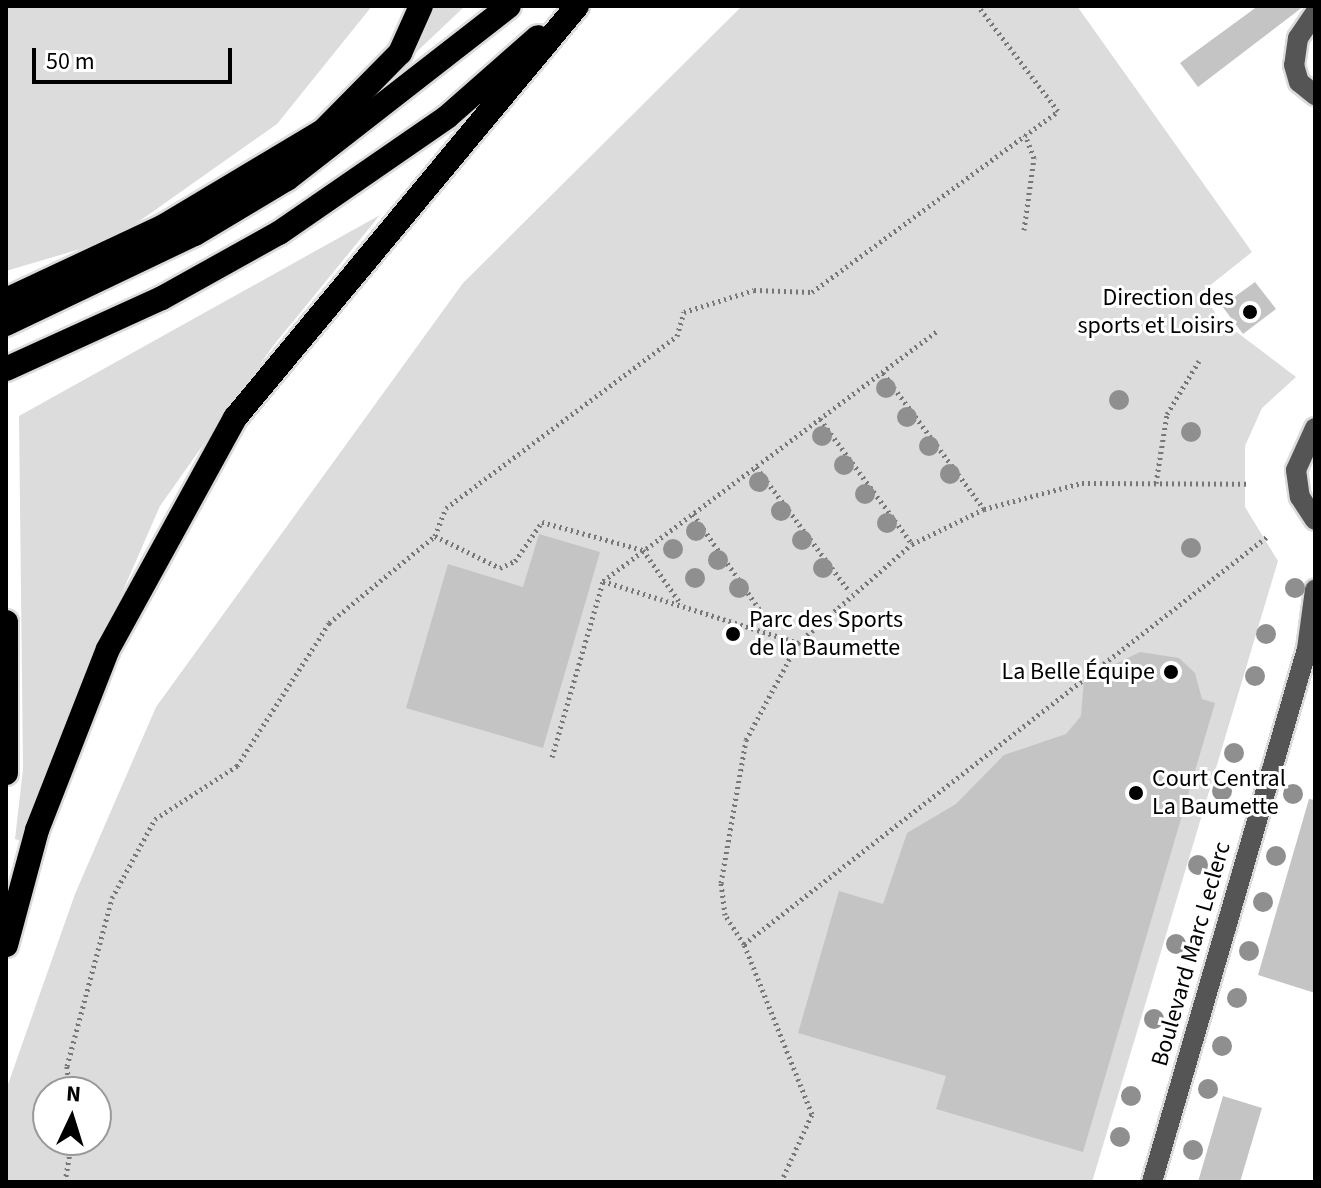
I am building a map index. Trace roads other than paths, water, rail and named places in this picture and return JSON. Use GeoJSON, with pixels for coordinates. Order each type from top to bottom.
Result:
{"type":"FeatureCollection","features":[{"type":"Feature","properties":{"kind":"highway"},"geometry":{"type":"LineString","coordinates":[[6,324],[51,292],[323,131],[400,53],[421,6]]}},
{"type":"Feature","properties":{"kind":"highway"},"geometry":{"type":"LineString","coordinates":[[6,300],[51,292],[287,179],[509,6]]}},
{"type":"Feature","properties":{"kind":"highway"},"geometry":{"type":"LineString","coordinates":[[6,369],[56,349],[162,298],[369,175],[574,6]]}},
{"type":"Feature","properties":{"kind":"highway"},"geometry":{"type":"LineString","coordinates":[[6,945],[37,830],[108,649],[235,418],[574,6]]}},
{"type":"Feature","properties":{"kind":"highway"},"geometry":{"type":"LineString","coordinates":[[6,622],[6,773]]}},
{"type":"Feature","properties":{"kind":"street"},"geometry":{"type":"LineString","coordinates":[[1315,13],[1298,38],[1294,65],[1299,82],[1315,95]]}},
{"type":"Feature","properties":{"kind":"street"},"geometry":{"type":"LineString","coordinates":[[1315,428],[1296,470],[1300,497],[1315,520]]}},
{"type":"Feature","properties":{"kind":"street","name":"Boulevard Marc Leclerc"},"geometry":{"type":"LineString","coordinates":[[1152,1182],[1311,642],[1315,590]]}},
{"type":"Feature","properties":{"kind":"place","name":"Direction des sports et Loisirs"},"geometry":{"type":"Point","coordinates":[1250,312]}},
{"type":"Feature","properties":{"kind":"place","name":"Parc des Sports de la Baumette"},"geometry":{"type":"Point","coordinates":[733,634]}},
{"type":"Feature","properties":{"kind":"place","name":"La Belle Équipe"},"geometry":{"type":"Point","coordinates":[1171,672]}},
{"type":"Feature","properties":{"kind":"place","name":"Court Central La Baumette"},"geometry":{"type":"Point","coordinates":[1136,793]}}]}
